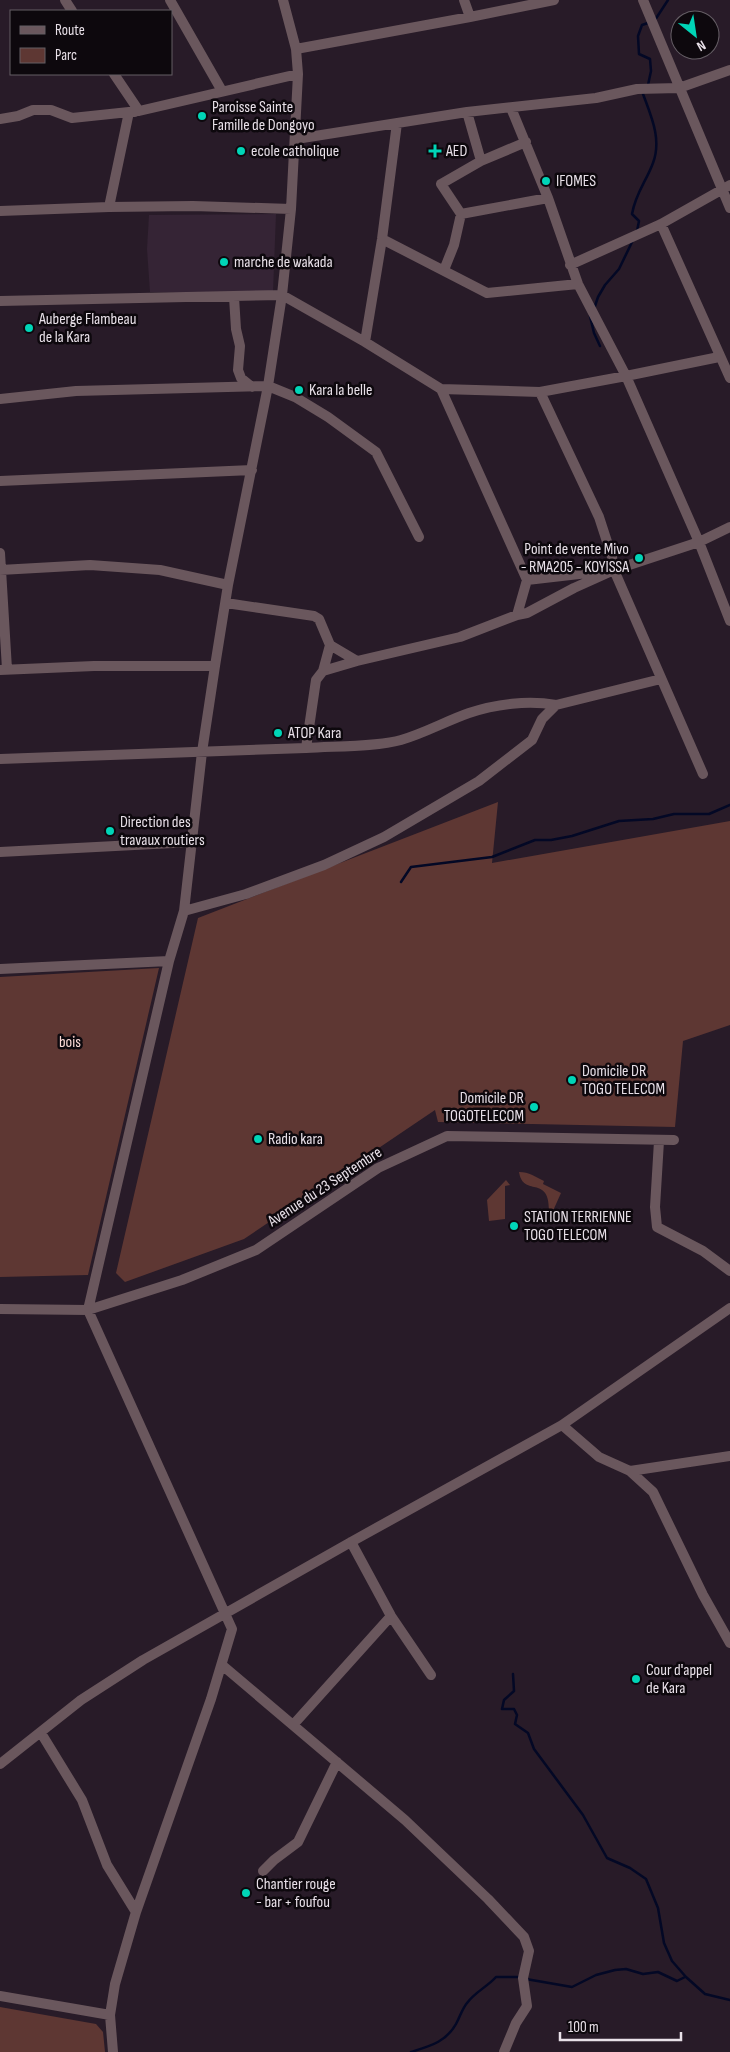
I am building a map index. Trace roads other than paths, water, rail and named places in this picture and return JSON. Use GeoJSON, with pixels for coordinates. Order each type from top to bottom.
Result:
{"type":"FeatureCollection","features":[{"type":"Feature","properties":{"kind":"street"},"geometry":{"type":"LineString","coordinates":[[170,0],[222,91]]}},
{"type":"Feature","properties":{"kind":"street"},"geometry":{"type":"LineString","coordinates":[[113,2052],[110,2015],[115,1984],[136,1912],[211,1699],[232,1629],[227,1614],[88,1310],[168,961],[184,911],[214,666],[228,585],[268,386],[282,295],[291,209],[298,74],[296,49],[283,0]]}},
{"type":"Feature","properties":{"kind":"street"},"geometry":{"type":"LineString","coordinates":[[464,0],[470,18]]}},
{"type":"Feature","properties":{"kind":"street"},"geometry":{"type":"LineString","coordinates":[[296,49],[470,18],[554,0]]}},
{"type":"Feature","properties":{"kind":"street"},"geometry":{"type":"LineString","coordinates":[[643,0],[679,88],[726,187],[730,208]]}},
{"type":"Feature","properties":{"kind":"street"},"geometry":{"type":"LineString","coordinates":[[296,139],[466,112],[596,98],[638,89],[679,88],[730,70]]}},
{"type":"Feature","properties":{"kind":"street"},"geometry":{"type":"LineString","coordinates":[[0,119],[18,116],[33,110],[51,110],[72,118],[134,112],[298,74]]}},
{"type":"Feature","properties":{"kind":"street"},"geometry":{"type":"LineString","coordinates":[[109,207],[134,112],[115,75]]}},
{"type":"Feature","properties":{"kind":"street"},"geometry":{"type":"LineString","coordinates":[[511,108],[548,198],[578,284],[626,376],[699,542],[730,621]]}},
{"type":"Feature","properties":{"kind":"street"},"geometry":{"type":"LineString","coordinates":[[466,112],[481,162]]}},
{"type":"Feature","properties":{"kind":"street"},"geometry":{"type":"LineString","coordinates":[[365,342],[382,238],[397,123]]}},
{"type":"Feature","properties":{"kind":"street"},"geometry":{"type":"LineString","coordinates":[[444,270],[454,246],[461,214],[441,184],[481,162],[526,142]]}},
{"type":"Feature","properties":{"kind":"street"},"geometry":{"type":"LineString","coordinates":[[570,265],[661,224],[726,187]]}},
{"type":"Feature","properties":{"kind":"street"},"geometry":{"type":"LineString","coordinates":[[461,214],[548,198]]}},
{"type":"Feature","properties":{"kind":"street"},"geometry":{"type":"LineString","coordinates":[[0,211],[193,206],[291,209]]}},
{"type":"Feature","properties":{"kind":"street"},"geometry":{"type":"LineString","coordinates":[[661,224],[730,378]]}},
{"type":"Feature","properties":{"kind":"street"},"geometry":{"type":"LineString","coordinates":[[382,238],[487,293],[578,284]]}},
{"type":"Feature","properties":{"kind":"street"},"geometry":{"type":"LineString","coordinates":[[0,301],[282,295],[365,342],[441,389],[540,392],[719,357]]}},
{"type":"Feature","properties":{"kind":"street"},"geometry":{"type":"LineString","coordinates":[[234,297],[236,329],[240,346],[238,370],[241,378],[252,386]]}},
{"type":"Feature","properties":{"kind":"street"},"geometry":{"type":"LineString","coordinates":[[0,399],[76,392],[268,386],[295,397],[328,417],[376,452],[419,537]]}},
{"type":"Feature","properties":{"kind":"street"},"geometry":{"type":"LineString","coordinates":[[441,389],[527,580],[517,615]]}},
{"type":"Feature","properties":{"kind":"street"},"geometry":{"type":"LineString","coordinates":[[540,392],[599,517],[612,557],[614,570],[703,774]]}},
{"type":"Feature","properties":{"kind":"street"},"geometry":{"type":"LineString","coordinates":[[0,481],[252,470]]}},
{"type":"Feature","properties":{"kind":"street"},"geometry":{"type":"LineString","coordinates":[[323,671],[357,660],[460,637],[527,613],[574,588],[614,570],[699,542],[730,528]]}},
{"type":"Feature","properties":{"kind":"street"},"geometry":{"type":"LineString","coordinates":[[0,553],[3,670],[94,666],[214,666]]}},
{"type":"Feature","properties":{"kind":"street"},"geometry":{"type":"LineString","coordinates":[[0,570],[90,566],[160,570],[228,585]]}},
{"type":"Feature","properties":{"kind":"street"},"geometry":{"type":"LineString","coordinates":[[527,580],[614,570]]}},
{"type":"Feature","properties":{"kind":"street"},"geometry":{"type":"LineString","coordinates":[[226,603],[314,616],[320,619],[330,645],[323,671],[316,680],[306,748]]}},
{"type":"Feature","properties":{"kind":"street"},"geometry":{"type":"LineString","coordinates":[[330,645],[357,660]]}},
{"type":"Feature","properties":{"kind":"street"},"geometry":{"type":"LineString","coordinates":[[0,759],[306,748],[400,740],[468,714],[495,706],[545,703],[556,705],[661,679]]}},
{"type":"Feature","properties":{"kind":"street"},"geometry":{"type":"LineString","coordinates":[[184,911],[254,891],[324,865],[384,837],[479,781],[532,740],[542,719],[556,705]]}},
{"type":"Feature","properties":{"kind":"street"},"geometry":{"type":"LineString","coordinates":[[0,852],[192,842]]}},
{"type":"Feature","properties":{"kind":"street"},"geometry":{"type":"LineString","coordinates":[[0,969],[168,961]]}},
{"type":"Feature","properties":{"kind":"street","name":"Avenue du 23 Septembre"},"geometry":{"type":"LineString","coordinates":[[0,1309],[88,1310],[182,1280],[256,1250],[378,1168],[447,1136],[674,1140]]}},
{"type":"Feature","properties":{"kind":"street"},"geometry":{"type":"LineString","coordinates":[[659,1141],[655,1206],[657,1227],[704,1251],[730,1271]]}},
{"type":"Feature","properties":{"kind":"street"},"geometry":{"type":"LineString","coordinates":[[0,1764],[81,1700],[143,1660],[562,1425],[674,1349],[730,1308]]}},
{"type":"Feature","properties":{"kind":"street"},"geometry":{"type":"LineString","coordinates":[[562,1425],[599,1457],[630,1471],[653,1492],[703,1595],[730,1643]]}},
{"type":"Feature","properties":{"kind":"street"},"geometry":{"type":"LineString","coordinates":[[630,1471],[730,1456]]}},
{"type":"Feature","properties":{"kind":"street"},"geometry":{"type":"LineString","coordinates":[[351,1542],[391,1616],[431,1675]]}},
{"type":"Feature","properties":{"kind":"street"},"geometry":{"type":"LineString","coordinates":[[293,1725],[391,1616]]}},
{"type":"Feature","properties":{"kind":"street"},"geometry":{"type":"LineString","coordinates":[[222,1665],[405,1820],[488,1898],[524,1937],[529,1952],[523,1978],[527,2006],[516,2023],[504,2052]]}},
{"type":"Feature","properties":{"kind":"street"},"geometry":{"type":"LineString","coordinates":[[41,1733],[82,1800],[107,1865],[136,1912]]}},
{"type":"Feature","properties":{"kind":"street"},"geometry":{"type":"LineString","coordinates":[[262,1872],[274,1860],[298,1842],[337,1762]]}},
{"type":"Feature","properties":{"kind":"street"},"geometry":{"type":"LineString","coordinates":[[0,1996],[110,2015]]}},
{"type":"Feature","properties":{"kind":"waterway"},"geometry":{"type":"LineString","coordinates":[[655,20],[668,0]]}},
{"type":"Feature","properties":{"kind":"waterway"},"geometry":{"type":"LineString","coordinates":[[648,23],[642,25],[638,36],[639,54],[650,59],[651,71],[648,85]]}},
{"type":"Feature","properties":{"kind":"waterway"},"geometry":{"type":"LineString","coordinates":[[637,231],[639,221],[632,214],[636,199],[653,163],[656,145],[656,136],[644,92]]}},
{"type":"Feature","properties":{"kind":"waterway"},"geometry":{"type":"LineString","coordinates":[[594,309],[598,297],[605,285],[619,269],[633,240]]}},
{"type":"Feature","properties":{"kind":"waterway"},"geometry":{"type":"LineString","coordinates":[[590,316],[594,333],[600,346]]}},
{"type":"Feature","properties":{"kind":"waterway"},"geometry":{"type":"LineString","coordinates":[[401,882],[411,867],[492,857],[535,840],[551,840],[572,836],[619,821],[653,819],[674,814],[709,814],[730,805]]}},
{"type":"Feature","properties":{"kind":"waterway"},"geometry":{"type":"LineString","coordinates":[[513,1674],[514,1691],[504,1700],[502,1709],[514,1709],[517,1715],[515,1724],[528,1733],[534,1749],[583,1815],[607,1858],[630,1868],[646,1879],[658,1908],[664,1943],[672,1961],[705,1994],[730,2000]]}},
{"type":"Feature","properties":{"kind":"waterway"},"geometry":{"type":"LineString","coordinates":[[526,1979],[572,1987],[596,1975],[626,1969],[643,1974],[658,1972],[677,1981],[685,1977]]}},
{"type":"Feature","properties":{"kind":"waterway"},"geometry":{"type":"LineString","coordinates":[[411,2052],[431,2045],[447,2035],[456,2024],[470,1999],[496,1977],[521,1977]]}},
{"type":"Feature","properties":{"kind":"place","name":"Paroisse Sainte Famille de Dongoyo"},"geometry":{"type":"Point","coordinates":[202,116]}},
{"type":"Feature","properties":{"kind":"place","name":"ecole catholique"},"geometry":{"type":"Point","coordinates":[241,151]}},
{"type":"Feature","properties":{"kind":"place","name":"AED"},"geometry":{"type":"Point","coordinates":[435,151]}},
{"type":"Feature","properties":{"kind":"place","name":"IFOMES"},"geometry":{"type":"Point","coordinates":[546,181]}},
{"type":"Feature","properties":{"kind":"place","name":"marche de wakada"},"geometry":{"type":"Point","coordinates":[224,262]}},
{"type":"Feature","properties":{"kind":"place","name":"Auberge Flambeau de la Kara"},"geometry":{"type":"Point","coordinates":[29,328]}},
{"type":"Feature","properties":{"kind":"place","name":"Kara la belle"},"geometry":{"type":"Point","coordinates":[299,390]}},
{"type":"Feature","properties":{"kind":"place","name":"Point de vente Mivo - RMA205 - KOYISSA"},"geometry":{"type":"Point","coordinates":[639,558]}},
{"type":"Feature","properties":{"kind":"place","name":"ATOP Kara"},"geometry":{"type":"Point","coordinates":[278,733]}},
{"type":"Feature","properties":{"kind":"place","name":"Direction des travaux routiers"},"geometry":{"type":"Point","coordinates":[110,831]}},
{"type":"Feature","properties":{"kind":"place","name":"Domicile DR TOGO TELECOM"},"geometry":{"type":"Point","coordinates":[572,1080]}},
{"type":"Feature","properties":{"kind":"place","name":"Domicile DR TOGOTELECOM"},"geometry":{"type":"Point","coordinates":[534,1107]}},
{"type":"Feature","properties":{"kind":"place","name":"Radio kara"},"geometry":{"type":"Point","coordinates":[258,1139]}},
{"type":"Feature","properties":{"kind":"place","name":"STATION TERRIENNE TOGO TELECOM"},"geometry":{"type":"Point","coordinates":[514,1226]}},
{"type":"Feature","properties":{"kind":"place","name":"Cour d'appel de Kara"},"geometry":{"type":"Point","coordinates":[636,1679]}},
{"type":"Feature","properties":{"kind":"place","name":"Chantier rouge - bar + foufou"},"geometry":{"type":"Point","coordinates":[246,1893]}},
{"type":"Feature","properties":{"kind":"park label","name":"bois"},"geometry":{"type":"Point","coordinates":[70,1042]}}]}
